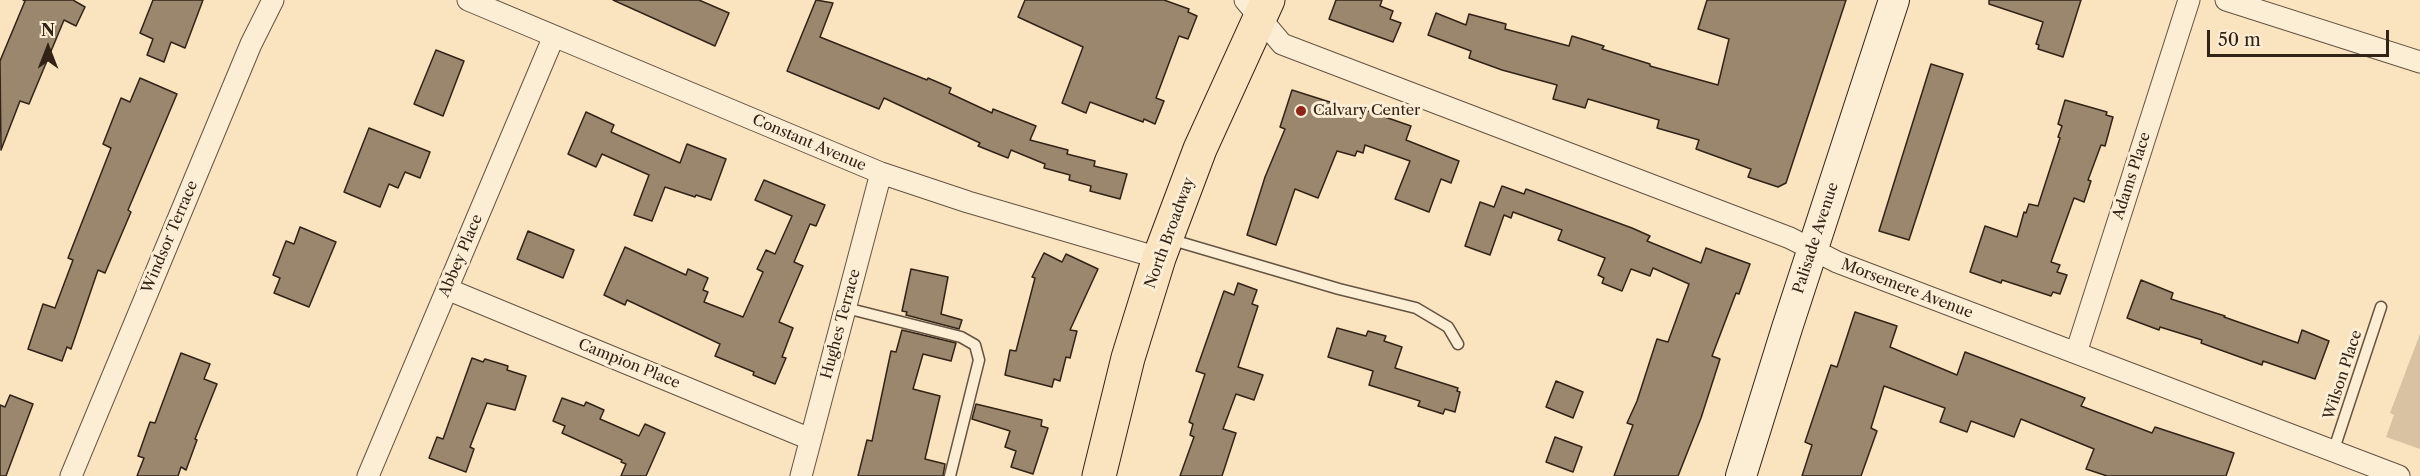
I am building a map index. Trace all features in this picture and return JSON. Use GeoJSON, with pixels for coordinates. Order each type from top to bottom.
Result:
{"type":"FeatureCollection","features":[{"type":"Feature","properties":{"kind":"main road","name":"North Broadway"},"geometry":{"type":"LineString","coordinates":[[1099,476],[1128,358],[1162,248],[1258,6]]}},
{"type":"Feature","properties":{"kind":"street","name":"Windsor Terrace"},"geometry":{"type":"LineString","coordinates":[[71,476],[251,44],[273,0]]}},
{"type":"Feature","properties":{"kind":"street","name":"Constant Avenue"},"geometry":{"type":"LineString","coordinates":[[468,0],[881,172],[968,202],[1162,248]]}},
{"type":"Feature","properties":{"kind":"street","name":"Palisade Avenue"},"geometry":{"type":"LineString","coordinates":[[1741,476],[1812,249],[1894,0]]}},
{"type":"Feature","properties":{"kind":"street","name":"Adams Place"},"geometry":{"type":"LineString","coordinates":[[2076,353],[2189,0]]}},
{"type":"Feature","properties":{"kind":"street"},"geometry":{"type":"LineString","coordinates":[[2226,0],[2420,62]]}},
{"type":"Feature","properties":{"kind":"street","name":"Morsemere Avenue"},"geometry":{"type":"LineString","coordinates":[[1258,6],[1281,44],[1790,238],[1837,262],[2399,476]]}},
{"type":"Feature","properties":{"kind":"street","name":"Abbey Place"},"geometry":{"type":"LineString","coordinates":[[368,476],[554,36]]}},
{"type":"Feature","properties":{"kind":"street","name":"Hughes Terrace"},"geometry":{"type":"LineString","coordinates":[[801,476],[881,172]]}},
{"type":"Feature","properties":{"kind":"street","name":"Campion Place"},"geometry":{"type":"LineString","coordinates":[[447,290],[810,439]]}},
{"type":"Feature","properties":{"kind":"lane"},"geometry":{"type":"LineString","coordinates":[[1162,248],[1416,308],[1448,327],[1458,344]]}},
{"type":"Feature","properties":{"kind":"lane","name":"Wilson Place"},"geometry":{"type":"LineString","coordinates":[[2333,452],[2381,307]]}},
{"type":"Feature","properties":{"kind":"lane"},"geometry":{"type":"LineString","coordinates":[[846,308],[961,337],[975,345],[979,360],[950,476]]}},
{"type":"Feature","properties":{"kind":"shaded area"},"geometry":{"type":"Polygon","coordinates":[[[2420,334],[2420,449],[2386,437],[2394,415],[2390,413],[2420,334]]]}},
{"type":"Feature","properties":{"kind":"building"},"geometry":{"type":"Polygon","coordinates":[[[23,0],[73,0],[85,7],[76,26],[64,20],[29,104],[20,101],[1,150],[0,61],[25,1],[23,0]]]}},
{"type":"Feature","properties":{"kind":"building"},"geometry":{"type":"Polygon","coordinates":[[[153,0],[203,0],[185,48],[171,42],[164,62],[147,55],[153,39],[140,33],[153,0]]]}},
{"type":"Feature","properties":{"kind":"building"},"geometry":{"type":"Polygon","coordinates":[[[613,0],[699,0],[729,13],[715,46],[613,0]]]}},
{"type":"Feature","properties":{"kind":"building"},"geometry":{"type":"Polygon","coordinates":[[[816,0],[833,3],[820,37],[951,88],[949,93],[992,113],[993,109],[1036,126],[1030,140],[1068,150],[1067,154],[1095,161],[1094,166],[1127,174],[1120,199],[1090,191],[1091,186],[1069,180],[1070,175],[1044,168],[1045,164],[1011,150],[1008,158],[978,146],[980,143],[884,98],[879,109],[787,71],[816,0]]]}},
{"type":"Feature","properties":{"kind":"building"},"geometry":{"type":"Polygon","coordinates":[[[1025,0],[1164,0],[1189,9],[1188,12],[1197,16],[1188,39],[1179,36],[1156,98],[1164,101],[1155,124],[1144,119],[1143,122],[1090,102],[1086,113],[1062,103],[1083,47],[1018,17],[1025,0]]]}},
{"type":"Feature","properties":{"kind":"building"},"geometry":{"type":"Polygon","coordinates":[[[1336,0],[1382,0],[1380,6],[1393,11],[1390,19],[1401,23],[1393,42],[1329,19],[1336,0]]]}},
{"type":"Feature","properties":{"kind":"building"},"geometry":{"type":"Polygon","coordinates":[[[1707,0],[1846,0],[1786,183],[1778,187],[1748,177],[1751,169],[1696,149],[1699,140],[1657,128],[1659,120],[1588,99],[1585,108],[1553,99],[1557,85],[1469,58],[1471,51],[1428,35],[1436,13],[1466,25],[1469,14],[1506,24],[1505,29],[1569,46],[1572,36],[1604,46],[1602,49],[1650,64],[1650,66],[1718,85],[1729,39],[1698,29],[1707,0]]]}},
{"type":"Feature","properties":{"kind":"building"},"geometry":{"type":"Polygon","coordinates":[[[1989,0],[2081,0],[2063,57],[2038,49],[2039,45],[2036,44],[2043,22],[1989,4],[1989,0]]]}},
{"type":"Feature","properties":{"kind":"building"},"geometry":{"type":"Polygon","coordinates":[[[436,50],[464,61],[443,116],[414,104],[436,50]]]}},
{"type":"Feature","properties":{"kind":"building"},"geometry":{"type":"Polygon","coordinates":[[[1931,64],[1963,74],[1909,240],[1879,231],[1931,64]]]}},
{"type":"Feature","properties":{"kind":"building"},"geometry":{"type":"Polygon","coordinates":[[[140,78],[177,94],[128,210],[131,212],[105,273],[98,270],[71,349],[67,347],[62,361],[28,349],[43,304],[55,308],[73,260],[68,258],[111,148],[103,144],[121,98],[130,102],[140,78]]]}},
{"type":"Feature","properties":{"kind":"building"},"geometry":{"type":"Polygon","coordinates":[[[1292,90],[1355,110],[1356,107],[1411,126],[1406,140],[1459,161],[1451,183],[1441,179],[1429,212],[1395,199],[1410,161],[1365,145],[1363,153],[1357,151],[1355,156],[1337,151],[1318,198],[1295,189],[1276,245],[1247,235],[1265,177],[1285,129],[1280,127],[1292,90]]]}},
{"type":"Feature","properties":{"kind":"building"},"geometry":{"type":"Polygon","coordinates":[[[2065,100],[2107,112],[2106,115],[2113,117],[2105,146],[2101,145],[2088,180],[2091,181],[2084,202],[2074,198],[2051,262],[2060,265],[2057,272],[2067,275],[2060,294],[2053,292],[2051,296],[1970,272],[1985,226],[2017,237],[2024,212],[2026,213],[2029,204],[2038,206],[2060,138],[2058,137],[2062,126],[2058,124],[2065,100]]]}},
{"type":"Feature","properties":{"kind":"building"},"geometry":{"type":"Polygon","coordinates":[[[586,112],[614,125],[611,132],[680,163],[687,144],[726,159],[711,200],[665,187],[652,221],[634,215],[649,175],[602,154],[596,167],[568,154],[586,112]]]}},
{"type":"Feature","properties":{"kind":"building"},"geometry":{"type":"Polygon","coordinates":[[[369,128],[430,152],[420,178],[405,172],[398,188],[389,184],[380,207],[344,192],[369,128]]]}},
{"type":"Feature","properties":{"kind":"building"},"geometry":{"type":"Polygon","coordinates":[[[764,180],[825,205],[816,226],[810,224],[794,262],[803,266],[779,322],[793,328],[782,357],[786,358],[775,384],[753,375],[754,372],[715,356],[720,344],[627,300],[625,305],[604,295],[625,247],[686,275],[688,269],[708,278],[703,290],[708,292],[704,302],[743,317],[763,272],[757,269],[766,250],[775,254],[792,216],[755,200],[764,180]]]}},
{"type":"Feature","properties":{"kind":"building"},"geometry":{"type":"Polygon","coordinates":[[[1502,186],[1524,194],[1526,189],[1632,228],[1650,236],[1647,241],[1701,263],[1706,248],[1750,264],[1739,294],[1736,293],[1712,356],[1720,359],[1701,418],[1678,476],[1614,476],[1633,425],[1627,423],[1637,401],[1657,339],[1668,342],[1689,284],[1653,268],[1650,276],[1631,269],[1622,291],[1602,283],[1604,278],[1598,275],[1605,258],[1558,240],[1562,230],[1513,212],[1511,218],[1504,215],[1490,255],[1465,246],[1480,202],[1494,207],[1502,186]]]}},
{"type":"Feature","properties":{"kind":"building"},"geometry":{"type":"Polygon","coordinates":[[[300,227],[336,242],[309,307],[274,293],[280,278],[273,275],[286,241],[294,244],[300,227]]]}},
{"type":"Feature","properties":{"kind":"building"},"geometry":{"type":"Polygon","coordinates":[[[528,231],[574,250],[563,278],[517,259],[528,231]]]}},
{"type":"Feature","properties":{"kind":"building"},"geometry":{"type":"Polygon","coordinates":[[[1044,253],[1062,262],[1066,254],[1098,269],[1070,330],[1077,331],[1070,358],[1066,357],[1060,381],[1054,379],[1052,387],[1005,375],[1010,350],[1016,351],[1035,278],[1032,277],[1044,253]]]}},
{"type":"Feature","properties":{"kind":"building"},"geometry":{"type":"Polygon","coordinates":[[[911,269],[948,277],[941,314],[962,320],[959,329],[906,315],[907,312],[902,311],[911,269]]]}},
{"type":"Feature","properties":{"kind":"building"},"geometry":{"type":"Polygon","coordinates":[[[2141,280],[2173,293],[2171,299],[2298,343],[2302,330],[2329,341],[2315,379],[2263,361],[2262,365],[2201,343],[2202,340],[2160,327],[2159,330],[2127,318],[2141,280]]]}},
{"type":"Feature","properties":{"kind":"building"},"geometry":{"type":"Polygon","coordinates":[[[1238,283],[1257,290],[1252,304],[1258,306],[1238,367],[1263,375],[1254,400],[1236,394],[1223,429],[1236,433],[1222,476],[1180,476],[1194,437],[1190,435],[1193,424],[1189,422],[1205,374],[1196,371],[1224,291],[1234,295],[1238,283]]]}},
{"type":"Feature","properties":{"kind":"building"},"geometry":{"type":"Polygon","coordinates":[[[1855,312],[1897,326],[1890,347],[1957,375],[1965,352],[2085,398],[2081,406],[2152,433],[2155,427],[2234,453],[2226,476],[2107,476],[2086,469],[2094,449],[2021,419],[2014,437],[1971,421],[1967,432],[1940,422],[1945,408],[1884,386],[1871,428],[1877,431],[1861,476],[1802,476],[1812,445],[1805,442],[1831,365],[1837,367],[1855,312]]]}},
{"type":"Feature","properties":{"kind":"building"},"geometry":{"type":"Polygon","coordinates":[[[1337,328],[1366,336],[1368,331],[1386,336],[1384,341],[1402,347],[1395,368],[1458,388],[1457,391],[1460,392],[1455,412],[1445,409],[1443,414],[1418,406],[1420,401],[1369,385],[1373,371],[1328,357],[1337,328]]]}},
{"type":"Feature","properties":{"kind":"building"},"geometry":{"type":"Polygon","coordinates":[[[902,330],[956,343],[951,361],[923,354],[913,389],[940,396],[925,459],[945,464],[943,476],[858,476],[867,440],[872,441],[891,351],[896,352],[902,330]]]}},
{"type":"Feature","properties":{"kind":"building"},"geometry":{"type":"Polygon","coordinates":[[[181,353],[210,364],[204,379],[217,384],[195,439],[197,440],[186,470],[181,467],[178,476],[137,476],[144,458],[138,456],[150,422],[155,423],[181,353]]]}},
{"type":"Feature","properties":{"kind":"building"},"geometry":{"type":"Polygon","coordinates":[[[472,358],[483,362],[485,359],[508,366],[507,370],[526,376],[515,410],[487,403],[470,447],[474,449],[466,472],[429,458],[437,437],[443,439],[472,358]]]}},
{"type":"Feature","properties":{"kind":"building"},"geometry":{"type":"Polygon","coordinates":[[[1556,381],[1583,392],[1573,418],[1546,407],[1556,381]]]}},
{"type":"Feature","properties":{"kind":"building"},"geometry":{"type":"Polygon","coordinates":[[[10,395],[33,404],[6,476],[0,476],[0,405],[5,407],[10,395]]]}},
{"type":"Feature","properties":{"kind":"building"},"geometry":{"type":"Polygon","coordinates":[[[562,398],[584,406],[586,402],[604,410],[600,419],[639,436],[645,424],[665,433],[646,476],[621,476],[626,464],[621,462],[622,460],[562,433],[565,426],[553,421],[562,398]]]}},
{"type":"Feature","properties":{"kind":"building"},"geometry":{"type":"Polygon","coordinates":[[[976,404],[1042,420],[1041,426],[1048,428],[1033,474],[1011,467],[1016,451],[1005,447],[1010,431],[972,419],[976,404]]]}},
{"type":"Feature","properties":{"kind":"building"},"geometry":{"type":"Polygon","coordinates":[[[1555,437],[1582,447],[1573,472],[1546,462],[1555,437]]]}},
{"type":"Feature","properties":{"kind":"place","name":"Calvary Center"},"geometry":{"type":"Point","coordinates":[1301,111]}}]}
